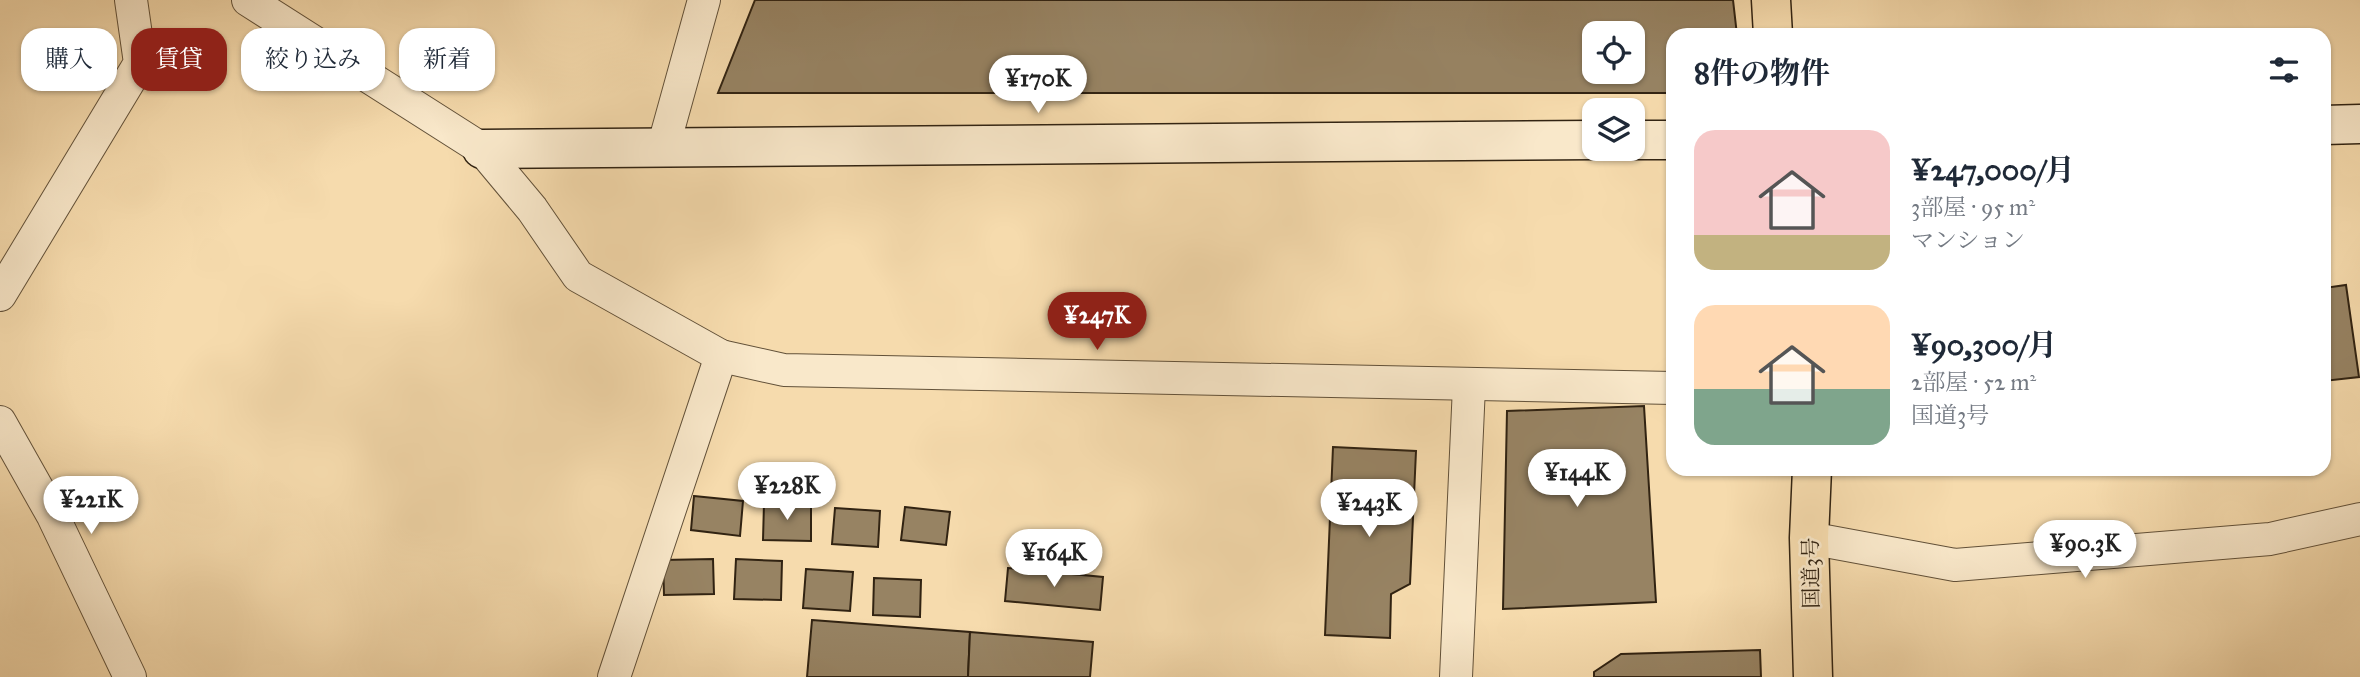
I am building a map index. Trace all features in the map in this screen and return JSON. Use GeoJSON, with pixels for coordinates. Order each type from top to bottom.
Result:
{"type":"FeatureCollection","features":[{"type":"Feature","properties":{"kind":"highway"},"geometry":{"type":"LineString","coordinates":[[1771,0],[1773,28]]}},
{"type":"Feature","properties":{"kind":"highway","name":"国道3号"},"geometry":{"type":"LineString","coordinates":[[1812,476],[1809,538],[1813,677]]}},
{"type":"Feature","properties":{"kind":"street"},"geometry":{"type":"LineString","coordinates":[[0,295],[140,63],[131,0]]}},
{"type":"Feature","properties":{"kind":"street"},"geometry":{"type":"LineString","coordinates":[[248,0],[482,149],[532,209],[578,276],[721,356],[784,370],[1666,388]]}},
{"type":"Feature","properties":{"kind":"street"},"geometry":{"type":"LineString","coordinates":[[663,148],[704,0]]}},
{"type":"Feature","properties":{"kind":"street"},"geometry":{"type":"LineString","coordinates":[[2331,125],[2360,124]]}},
{"type":"Feature","properties":{"kind":"street"},"geometry":{"type":"LineString","coordinates":[[482,149],[1582,140]]}},
{"type":"Feature","properties":{"kind":"street"},"geometry":{"type":"LineString","coordinates":[[1645,140],[1666,140]]}},
{"type":"Feature","properties":{"kind":"street"},"geometry":{"type":"LineString","coordinates":[[614,677],[721,356]]}},
{"type":"Feature","properties":{"kind":"street"},"geometry":{"type":"LineString","coordinates":[[1456,677],[1469,386]]}},
{"type":"Feature","properties":{"kind":"street"},"geometry":{"type":"LineString","coordinates":[[0,422],[53,516],[130,677]]}},
{"type":"Feature","properties":{"kind":"street"},"geometry":{"type":"LineString","coordinates":[[1809,538],[1955,565],[2270,539],[2360,519]]}},
{"type":"Feature","properties":{"kind":"building"},"geometry":{"type":"Polygon","coordinates":[[[755,0],[1733,0],[1736,28],[1666,28],[1666,93],[718,93],[755,0]]]}},
{"type":"Feature","properties":{"kind":"building"},"geometry":{"type":"Polygon","coordinates":[[[2346,285],[2359,377],[2331,380],[2331,287],[2346,285]]]}},
{"type":"Feature","properties":{"kind":"building"},"geometry":{"type":"Polygon","coordinates":[[[1644,406],[1656,602],[1503,609],[1507,411],[1644,406]]]}},
{"type":"Feature","properties":{"kind":"building"},"geometry":{"type":"Polygon","coordinates":[[[1333,447],[1416,451],[1410,584],[1391,594],[1390,638],[1325,635],[1333,447]]]}},
{"type":"Feature","properties":{"kind":"building"},"geometry":{"type":"Polygon","coordinates":[[[694,496],[743,501],[740,536],[691,530],[694,496]]]}},
{"type":"Feature","properties":{"kind":"building"},"geometry":{"type":"Polygon","coordinates":[[[764,503],[811,503],[811,541],[763,540],[764,503]]]}},
{"type":"Feature","properties":{"kind":"building"},"geometry":{"type":"Polygon","coordinates":[[[905,507],[950,512],[946,545],[901,540],[905,507]]]}},
{"type":"Feature","properties":{"kind":"building"},"geometry":{"type":"Polygon","coordinates":[[[835,508],[880,511],[878,547],[832,544],[835,508]]]}},
{"type":"Feature","properties":{"kind":"building"},"geometry":{"type":"Polygon","coordinates":[[[713,559],[714,594],[664,595],[663,560],[713,559]]]}},
{"type":"Feature","properties":{"kind":"building"},"geometry":{"type":"Polygon","coordinates":[[[736,559],[782,561],[781,600],[734,599],[736,559]]]}},
{"type":"Feature","properties":{"kind":"building"},"geometry":{"type":"Polygon","coordinates":[[[1008,568],[1103,577],[1100,610],[1005,601],[1008,568]]]}},
{"type":"Feature","properties":{"kind":"building"},"geometry":{"type":"Polygon","coordinates":[[[806,569],[853,572],[850,611],[803,608],[806,569]]]}},
{"type":"Feature","properties":{"kind":"building"},"geometry":{"type":"Polygon","coordinates":[[[874,578],[921,580],[920,617],[873,615],[874,578]]]}},
{"type":"Feature","properties":{"kind":"building"},"geometry":{"type":"Polygon","coordinates":[[[812,620],[970,632],[968,677],[807,677],[812,620]]]}},
{"type":"Feature","properties":{"kind":"building"},"geometry":{"type":"Polygon","coordinates":[[[970,632],[1093,642],[1090,677],[968,677],[970,632]]]}},
{"type":"Feature","properties":{"kind":"building"},"geometry":{"type":"Polygon","coordinates":[[[1760,650],[1761,677],[1594,677],[1594,672],[1621,654],[1760,650]]]}}]}
